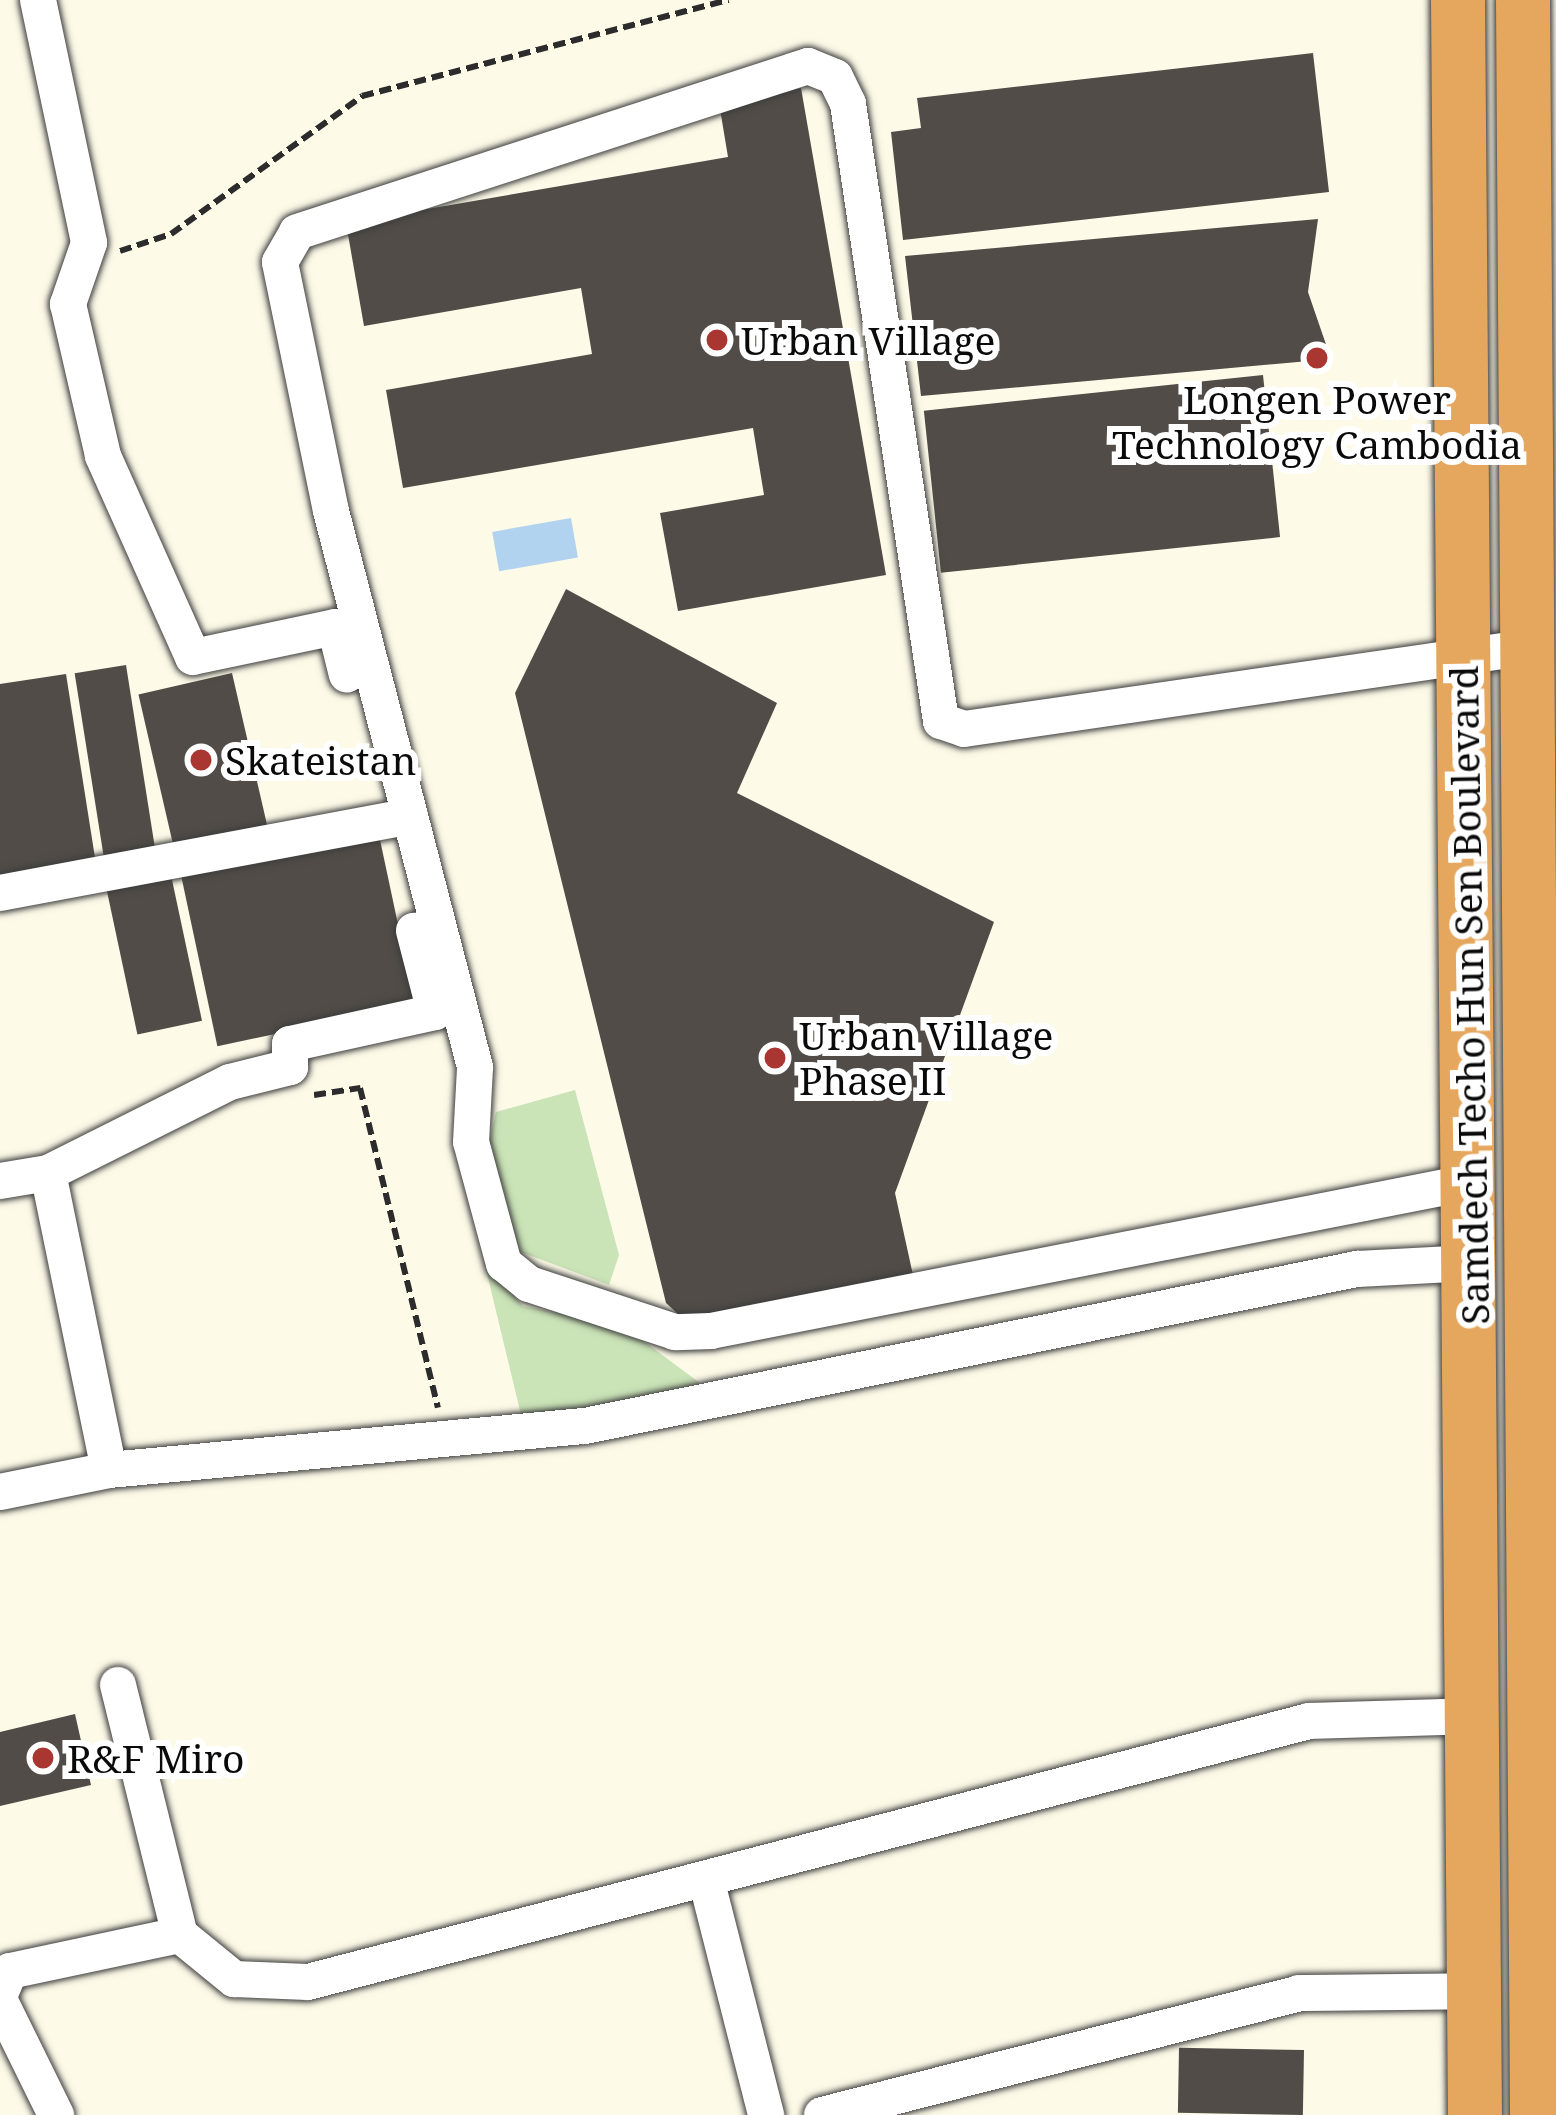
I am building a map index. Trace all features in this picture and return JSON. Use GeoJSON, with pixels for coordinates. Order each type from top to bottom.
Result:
{"type":"FeatureCollection","features":[{"type":"Feature","properties":{"kind":"highway","name":"Samdech Techo Hun Sen Boulevard"},"geometry":{"type":"LineString","coordinates":[[1458,0],[1478,1991]]}},
{"type":"Feature","properties":{"kind":"highway","name":"Samdech Techo Hun Sen Boulevard"},"geometry":{"type":"LineString","coordinates":[[1523,0],[1541,266],[1530,647],[1550,1990]]}},
{"type":"Feature","properties":{"kind":"highway"},"geometry":{"type":"LineString","coordinates":[[1537,2115],[1550,1990]]}},
{"type":"Feature","properties":{"kind":"highway"},"geometry":{"type":"LineString","coordinates":[[1550,1990],[1556,2115]]}},
{"type":"Feature","properties":{"kind":"highway"},"geometry":{"type":"LineString","coordinates":[[1456,2115],[1478,1991]]}},
{"type":"Feature","properties":{"kind":"highway"},"geometry":{"type":"LineString","coordinates":[[1475,2115],[1478,1991]]}},
{"type":"Feature","properties":{"kind":"street"},"geometry":{"type":"LineString","coordinates":[[38,0],[87,255],[68,304],[103,456],[193,657],[335,627],[475,1067],[471,1142],[504,1264],[530,1284],[675,1332],[711,1331],[1471,1182]]}},
{"type":"Feature","properties":{"kind":"street"},"geometry":{"type":"LineString","coordinates":[[0,1181],[48,1173],[230,1082],[290,1067],[290,1044],[435,1012],[331,511],[285,246],[297,232],[808,66],[835,77],[848,104],[940,721],[964,729],[1530,647]]}},
{"type":"Feature","properties":{"kind":"street"},"geometry":{"type":"LineString","coordinates":[[0,892],[398,820]]}},
{"type":"Feature","properties":{"kind":"street"},"geometry":{"type":"LineString","coordinates":[[48,1173],[110,1470]]}},
{"type":"Feature","properties":{"kind":"street"},"geometry":{"type":"LineString","coordinates":[[0,1492],[110,1470],[585,1426],[1358,1269],[1471,1263]]}},
{"type":"Feature","properties":{"kind":"street"},"geometry":{"type":"LineString","coordinates":[[118,1685],[180,1935],[235,1979],[308,1982],[1309,1721],[1476,1716]]}},
{"type":"Feature","properties":{"kind":"street"},"geometry":{"type":"LineString","coordinates":[[706,1879],[766,2115]]}},
{"type":"Feature","properties":{"kind":"street"},"geometry":{"type":"LineString","coordinates":[[56,2115],[0,1997],[10,1970],[180,1935]]}},
{"type":"Feature","properties":{"kind":"street"},"geometry":{"type":"LineString","coordinates":[[822,2115],[1299,1993],[1478,1991]]}},
{"type":"Feature","properties":{"kind":"path"},"geometry":{"type":"LineString","coordinates":[[87,255],[171,234],[362,96],[729,0]]}},
{"type":"Feature","properties":{"kind":"path"},"geometry":{"type":"LineString","coordinates":[[290,1067],[295,1098],[361,1088],[446,1441]]}},
{"type":"Feature","properties":{"kind":"green space"},"geometry":{"type":"Polygon","coordinates":[[[575,1090],[619,1255],[609,1285],[518,1251],[488,1147],[496,1112],[575,1090]]]}},
{"type":"Feature","properties":{"kind":"green space"},"geometry":{"type":"Polygon","coordinates":[[[484,1261],[523,1306],[622,1325],[728,1404],[528,1444],[484,1261]]]}},
{"type":"Feature","properties":{"kind":"water"},"geometry":{"type":"Polygon","coordinates":[[[571,518],[578,557],[499,571],[492,532],[571,518]]]}},
{"type":"Feature","properties":{"kind":"building"},"geometry":{"type":"Polygon","coordinates":[[[1313,53],[1329,192],[903,240],[891,132],[921,128],[917,98],[1313,53]]]}},
{"type":"Feature","properties":{"kind":"building","name":"Urban Village"},"geometry":{"type":"Polygon","coordinates":[[[801,88],[886,575],[678,611],[660,513],[764,495],[753,428],[403,488],[386,390],[592,354],[581,288],[364,326],[346,223],[728,157],[719,103],[801,88]]]}},
{"type":"Feature","properties":{"kind":"building"},"geometry":{"type":"Polygon","coordinates":[[[1318,219],[1308,292],[1331,359],[921,396],[905,256],[1318,219]]]}},
{"type":"Feature","properties":{"kind":"building"},"geometry":{"type":"Polygon","coordinates":[[[1263,375],[1280,537],[941,573],[924,411],[1263,375]]]}},
{"type":"Feature","properties":{"kind":"building","name":"Urban Village Phase II"},"geometry":{"type":"Polygon","coordinates":[[[566,589],[777,703],[737,793],[994,922],[895,1193],[913,1275],[690,1325],[666,1303],[515,693],[566,589]]]}},
{"type":"Feature","properties":{"kind":"building"},"geometry":{"type":"Polygon","coordinates":[[[126,665],[156,853],[104,861],[75,673],[126,665]]]}},
{"type":"Feature","properties":{"kind":"building"},"geometry":{"type":"Polygon","coordinates":[[[232,673],[268,828],[174,850],[138,695],[232,673]]]}},
{"type":"Feature","properties":{"kind":"building"},"geometry":{"type":"Polygon","coordinates":[[[66,674],[96,864],[0,879],[0,684],[66,674]]]}},
{"type":"Feature","properties":{"kind":"building"},"geometry":{"type":"Polygon","coordinates":[[[379,835],[415,1004],[217,1046],[181,877],[379,835]]]}},
{"type":"Feature","properties":{"kind":"building"},"geometry":{"type":"Polygon","coordinates":[[[171,875],[202,1021],[137,1034],[106,889],[171,875]]]}},
{"type":"Feature","properties":{"kind":"building","name":"R&F Miro"},"geometry":{"type":"Polygon","coordinates":[[[75,1714],[91,1785],[0,1806],[0,1732],[75,1714]]]}},
{"type":"Feature","properties":{"kind":"building"},"geometry":{"type":"Polygon","coordinates":[[[1179,2048],[1304,2050],[1303,2115],[1178,2113],[1179,2048]]]}},
{"type":"Feature","properties":{"kind":"place","name":"Urban Village"},"geometry":{"type":"Point","coordinates":[717,340]}},
{"type":"Feature","properties":{"kind":"place","name":"Longen Power Technology Cambodia"},"geometry":{"type":"Point","coordinates":[1317,358]}},
{"type":"Feature","properties":{"kind":"place","name":"Skateistan"},"geometry":{"type":"Point","coordinates":[201,760]}},
{"type":"Feature","properties":{"kind":"place","name":"Urban Village Phase II"},"geometry":{"type":"Point","coordinates":[775,1058]}},
{"type":"Feature","properties":{"kind":"place","name":"R&F Miro"},"geometry":{"type":"Point","coordinates":[43,1758]}}]}
